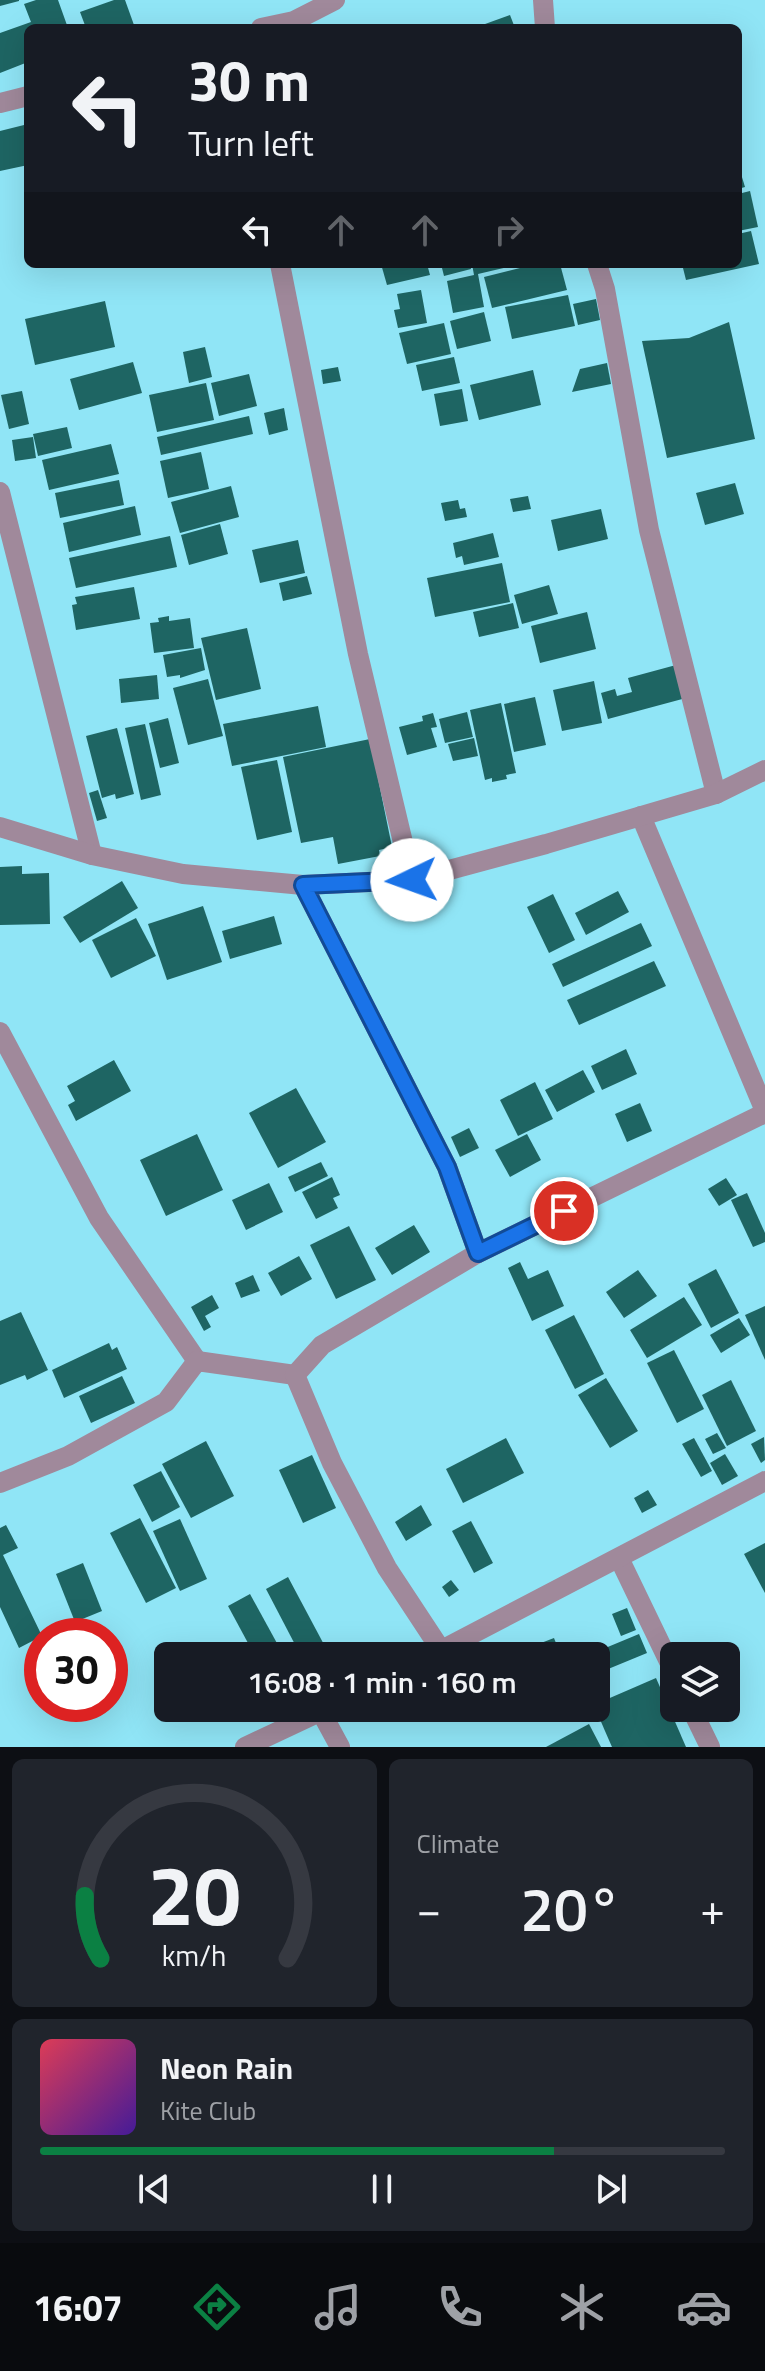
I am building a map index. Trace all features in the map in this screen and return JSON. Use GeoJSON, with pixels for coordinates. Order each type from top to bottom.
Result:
{"type":"FeatureCollection","features":[{"type":"Feature","properties":{"kind":"street"},"geometry":{"type":"LineString","coordinates":[[280,24],[294,21],[335,0]]}},
{"type":"Feature","properties":{"kind":"street"},"geometry":{"type":"LineString","coordinates":[[543,0],[545,24]]}},
{"type":"Feature","properties":{"kind":"street"},"geometry":{"type":"LineString","coordinates":[[0,103],[24,97]]}},
{"type":"Feature","properties":{"kind":"street"},"geometry":{"type":"LineString","coordinates":[[281,268],[358,654],[412,880]]}},
{"type":"Feature","properties":{"kind":"street"},"geometry":{"type":"LineString","coordinates":[[598,268],[605,289],[649,530],[716,794]]}},
{"type":"Feature","properties":{"kind":"street"},"geometry":{"type":"LineString","coordinates":[[0,492],[92,855]]}},
{"type":"Feature","properties":{"kind":"street"},"geometry":{"type":"LineString","coordinates":[[0,827],[92,855],[183,874],[303,885],[412,880],[716,794],[765,770]]}},
{"type":"Feature","properties":{"kind":"street"},"geometry":{"type":"LineString","coordinates":[[295,1375],[322,1345],[478,1253],[765,1112],[641,816]]}},
{"type":"Feature","properties":{"kind":"street"},"geometry":{"type":"LineString","coordinates":[[303,885],[447,1167],[478,1253]]}},
{"type":"Feature","properties":{"kind":"street"},"geometry":{"type":"LineString","coordinates":[[0,1032],[99,1218],[197,1361],[295,1375]]}},
{"type":"Feature","properties":{"kind":"street"},"geometry":{"type":"LineString","coordinates":[[0,1483],[68,1456],[166,1402],[197,1361]]}},
{"type":"Feature","properties":{"kind":"street"},"geometry":{"type":"LineString","coordinates":[[295,1375],[332,1463],[430,1642]]}},
{"type":"Feature","properties":{"kind":"street"},"geometry":{"type":"LineString","coordinates":[[457,1642],[765,1481]]}},
{"type":"Feature","properties":{"kind":"street"},"geometry":{"type":"LineString","coordinates":[[619,1558],[660,1643]]}},
{"type":"Feature","properties":{"kind":"street"},"geometry":{"type":"LineString","coordinates":[[245,1747],[299,1722]]}},
{"type":"Feature","properties":{"kind":"street"},"geometry":{"type":"LineString","coordinates":[[330,1722],[340,1747]]}},
{"type":"Feature","properties":{"kind":"street"},"geometry":{"type":"LineString","coordinates":[[698,1722],[710,1747]]}},
{"type":"Feature","properties":{"kind":"building"},"geometry":{"type":"Polygon","coordinates":[[[0,0],[19,0],[19,1],[0,6],[0,0]]]}},
{"type":"Feature","properties":{"kind":"building"},"geometry":{"type":"Polygon","coordinates":[[[36,0],[58,0],[67,24],[25,24],[31,22],[24,4],[36,0]]]}},
{"type":"Feature","properties":{"kind":"building"},"geometry":{"type":"Polygon","coordinates":[[[114,0],[125,0],[134,24],[84,24],[80,12],[114,0]]]}},
{"type":"Feature","properties":{"kind":"building"},"geometry":{"type":"Polygon","coordinates":[[[510,15],[513,24],[485,24],[510,15]]]}},
{"type":"Feature","properties":{"kind":"building"},"geometry":{"type":"Polygon","coordinates":[[[24,24],[24,64],[0,73],[0,33],[24,24]]]}},
{"type":"Feature","properties":{"kind":"building"},"geometry":{"type":"Polygon","coordinates":[[[24,125],[24,166],[0,171],[0,131],[24,125]]]}},
{"type":"Feature","properties":{"kind":"building"},"geometry":{"type":"Polygon","coordinates":[[[750,191],[758,227],[742,230],[742,193],[750,191]]]}},
{"type":"Feature","properties":{"kind":"building"},"geometry":{"type":"Polygon","coordinates":[[[751,231],[759,264],[742,268],[742,233],[751,231]]]}},
{"type":"Feature","properties":{"kind":"building"},"geometry":{"type":"Polygon","coordinates":[[[382,268],[428,268],[430,275],[387,285],[382,268]]]}},
{"type":"Feature","properties":{"kind":"building"},"geometry":{"type":"Polygon","coordinates":[[[442,268],[471,268],[471,269],[444,276],[442,268]]]}},
{"type":"Feature","properties":{"kind":"building"},"geometry":{"type":"Polygon","coordinates":[[[473,268],[503,268],[478,274],[484,307],[453,313],[447,281],[474,275],[473,268]]]}},
{"type":"Feature","properties":{"kind":"building"},"geometry":{"type":"Polygon","coordinates":[[[520,268],[561,268],[567,290],[492,308],[484,277],[520,268]]]}},
{"type":"Feature","properties":{"kind":"building"},"geometry":{"type":"Polygon","coordinates":[[[683,268],[741,268],[686,280],[683,268]]]}},
{"type":"Feature","properties":{"kind":"building"},"geometry":{"type":"Polygon","coordinates":[[[421,290],[427,323],[398,328],[394,310],[400,309],[397,294],[421,290]]]}},
{"type":"Feature","properties":{"kind":"building"},"geometry":{"type":"Polygon","coordinates":[[[568,295],[575,326],[512,339],[505,307],[568,295]]]}},
{"type":"Feature","properties":{"kind":"building"},"geometry":{"type":"Polygon","coordinates":[[[596,299],[600,320],[578,325],[573,304],[596,299]]]}},
{"type":"Feature","properties":{"kind":"building"},"geometry":{"type":"Polygon","coordinates":[[[105,301],[115,347],[35,365],[25,319],[105,301]]]}},
{"type":"Feature","properties":{"kind":"building"},"geometry":{"type":"Polygon","coordinates":[[[484,312],[491,341],[457,349],[450,321],[484,312]]]}},
{"type":"Feature","properties":{"kind":"building"},"geometry":{"type":"Polygon","coordinates":[[[729,322],[755,439],[667,458],[642,341],[689,338],[729,322]]]}},
{"type":"Feature","properties":{"kind":"building"},"geometry":{"type":"Polygon","coordinates":[[[444,323],[451,354],[407,364],[399,333],[444,323]]]}},
{"type":"Feature","properties":{"kind":"building"},"geometry":{"type":"Polygon","coordinates":[[[205,347],[212,377],[189,383],[183,352],[205,347]]]}},
{"type":"Feature","properties":{"kind":"building"},"geometry":{"type":"Polygon","coordinates":[[[454,357],[460,383],[422,391],[416,365],[454,357]]]}},
{"type":"Feature","properties":{"kind":"building"},"geometry":{"type":"Polygon","coordinates":[[[133,362],[142,393],[79,410],[70,379],[133,362]]]}},
{"type":"Feature","properties":{"kind":"building"},"geometry":{"type":"Polygon","coordinates":[[[607,363],[611,384],[572,392],[580,369],[607,363]]]}},
{"type":"Feature","properties":{"kind":"building"},"geometry":{"type":"Polygon","coordinates":[[[338,367],[341,381],[323,384],[321,370],[338,367]]]}},
{"type":"Feature","properties":{"kind":"building"},"geometry":{"type":"Polygon","coordinates":[[[533,370],[541,405],[479,420],[470,385],[533,370]]]}},
{"type":"Feature","properties":{"kind":"building"},"geometry":{"type":"Polygon","coordinates":[[[249,374],[257,406],[219,416],[211,383],[249,374]]]}},
{"type":"Feature","properties":{"kind":"building"},"geometry":{"type":"Polygon","coordinates":[[[206,383],[214,420],[157,432],[149,395],[206,383]]]}},
{"type":"Feature","properties":{"kind":"building"},"geometry":{"type":"Polygon","coordinates":[[[462,389],[468,421],[440,426],[434,394],[462,389]]]}},
{"type":"Feature","properties":{"kind":"building"},"geometry":{"type":"Polygon","coordinates":[[[22,391],[29,424],[9,429],[1,395],[22,391]]]}},
{"type":"Feature","properties":{"kind":"building"},"geometry":{"type":"Polygon","coordinates":[[[284,408],[288,430],[269,435],[264,413],[284,408]]]}},
{"type":"Feature","properties":{"kind":"building"},"geometry":{"type":"Polygon","coordinates":[[[249,416],[253,434],[161,455],[157,437],[249,416]]]}},
{"type":"Feature","properties":{"kind":"building"},"geometry":{"type":"Polygon","coordinates":[[[67,427],[72,448],[38,456],[33,434],[67,427]]]}},
{"type":"Feature","properties":{"kind":"building"},"geometry":{"type":"Polygon","coordinates":[[[33,437],[36,458],[15,461],[12,440],[33,437]]]}},
{"type":"Feature","properties":{"kind":"building"},"geometry":{"type":"Polygon","coordinates":[[[111,444],[119,474],[49,490],[42,460],[111,444]]]}},
{"type":"Feature","properties":{"kind":"building"},"geometry":{"type":"Polygon","coordinates":[[[201,452],[209,489],[168,498],[160,461],[201,452]]]}},
{"type":"Feature","properties":{"kind":"building"},"geometry":{"type":"Polygon","coordinates":[[[119,480],[124,505],[60,518],[55,493],[119,480]]]}},
{"type":"Feature","properties":{"kind":"building"},"geometry":{"type":"Polygon","coordinates":[[[735,483],[744,514],[705,525],[696,493],[735,483]]]}},
{"type":"Feature","properties":{"kind":"building"},"geometry":{"type":"Polygon","coordinates":[[[231,486],[239,517],[180,533],[171,502],[231,486]]]}},
{"type":"Feature","properties":{"kind":"building"},"geometry":{"type":"Polygon","coordinates":[[[528,496],[531,509],[513,512],[510,499],[528,496]]]}},
{"type":"Feature","properties":{"kind":"building"},"geometry":{"type":"Polygon","coordinates":[[[458,500],[460,509],[465,508],[467,517],[445,521],[441,503],[458,500]]]}},
{"type":"Feature","properties":{"kind":"building"},"geometry":{"type":"Polygon","coordinates":[[[135,506],[141,535],[69,552],[63,523],[135,506]]]}},
{"type":"Feature","properties":{"kind":"building"},"geometry":{"type":"Polygon","coordinates":[[[601,509],[608,539],[558,551],[551,520],[601,509]]]}},
{"type":"Feature","properties":{"kind":"building"},"geometry":{"type":"Polygon","coordinates":[[[220,524],[228,554],[189,565],[181,535],[220,524]]]}},
{"type":"Feature","properties":{"kind":"building"},"geometry":{"type":"Polygon","coordinates":[[[493,533],[499,557],[464,565],[462,556],[456,558],[453,543],[493,533]]]}},
{"type":"Feature","properties":{"kind":"building"},"geometry":{"type":"Polygon","coordinates":[[[170,536],[177,567],[76,588],[69,558],[170,536]]]}},
{"type":"Feature","properties":{"kind":"building"},"geometry":{"type":"Polygon","coordinates":[[[298,540],[305,573],[260,583],[252,550],[298,540]]]}},
{"type":"Feature","properties":{"kind":"building"},"geometry":{"type":"Polygon","coordinates":[[[502,563],[510,602],[435,617],[427,578],[502,563]]]}},
{"type":"Feature","properties":{"kind":"building"},"geometry":{"type":"Polygon","coordinates":[[[307,576],[312,594],[283,601],[279,583],[307,576]]]}},
{"type":"Feature","properties":{"kind":"building"},"geometry":{"type":"Polygon","coordinates":[[[549,585],[558,614],[522,624],[514,595],[549,585]]]}},
{"type":"Feature","properties":{"kind":"building"},"geometry":{"type":"Polygon","coordinates":[[[134,587],[140,619],[76,630],[72,605],[77,604],[75,597],[134,587]]]}},
{"type":"Feature","properties":{"kind":"building"},"geometry":{"type":"Polygon","coordinates":[[[513,603],[519,628],[479,637],[473,612],[513,603]]]}},
{"type":"Feature","properties":{"kind":"building"},"geometry":{"type":"Polygon","coordinates":[[[587,612],[596,649],[540,663],[531,626],[587,612]]]}},
{"type":"Feature","properties":{"kind":"building"},"geometry":{"type":"Polygon","coordinates":[[[169,616],[169,621],[190,618],[194,648],[154,653],[150,623],[169,616]]]}},
{"type":"Feature","properties":{"kind":"building"},"geometry":{"type":"Polygon","coordinates":[[[247,628],[261,689],[216,700],[201,638],[247,628]]]}},
{"type":"Feature","properties":{"kind":"building"},"geometry":{"type":"Polygon","coordinates":[[[201,648],[205,670],[180,678],[180,675],[167,677],[163,655],[201,648]]]}},
{"type":"Feature","properties":{"kind":"building"},"geometry":{"type":"Polygon","coordinates":[[[676,665],[686,698],[608,719],[601,693],[615,689],[617,696],[632,692],[628,678],[676,665]]]}},
{"type":"Feature","properties":{"kind":"building"},"geometry":{"type":"Polygon","coordinates":[[[157,675],[159,699],[121,703],[119,679],[157,675]]]}},
{"type":"Feature","properties":{"kind":"building"},"geometry":{"type":"Polygon","coordinates":[[[208,679],[223,736],[188,745],[173,688],[208,679]]]}},
{"type":"Feature","properties":{"kind":"building"},"geometry":{"type":"Polygon","coordinates":[[[594,681],[602,723],[562,731],[553,690],[594,681]]]}},
{"type":"Feature","properties":{"kind":"building"},"geometry":{"type":"Polygon","coordinates":[[[535,697],[546,745],[514,752],[504,704],[535,697]]]}},
{"type":"Feature","properties":{"kind":"building"},"geometry":{"type":"Polygon","coordinates":[[[501,703],[516,773],[506,775],[507,779],[492,782],[492,778],[485,780],[470,710],[501,703]]]}},
{"type":"Feature","properties":{"kind":"building"},"geometry":{"type":"Polygon","coordinates":[[[318,706],[326,747],[232,766],[223,724],[318,706]]]}},
{"type":"Feature","properties":{"kind":"building"},"geometry":{"type":"Polygon","coordinates":[[[467,712],[473,737],[445,743],[439,719],[467,712]]]}},
{"type":"Feature","properties":{"kind":"building"},"geometry":{"type":"Polygon","coordinates":[[[433,713],[437,727],[431,728],[437,747],[407,755],[399,727],[423,721],[422,716],[433,713]]]}},
{"type":"Feature","properties":{"kind":"building"},"geometry":{"type":"Polygon","coordinates":[[[168,718],[179,763],[160,768],[149,723],[168,718]]]}},
{"type":"Feature","properties":{"kind":"building"},"geometry":{"type":"Polygon","coordinates":[[[145,724],[161,795],[141,800],[125,728],[145,724]]]}},
{"type":"Feature","properties":{"kind":"building"},"geometry":{"type":"Polygon","coordinates":[[[117,728],[134,794],[116,799],[115,794],[102,798],[86,736],[117,728]]]}},
{"type":"Feature","properties":{"kind":"building"},"geometry":{"type":"Polygon","coordinates":[[[474,738],[478,756],[453,761],[448,744],[474,738]]]}},
{"type":"Feature","properties":{"kind":"building"},"geometry":{"type":"Polygon","coordinates":[[[370,739],[392,847],[379,850],[380,856],[338,864],[333,837],[301,843],[283,757],[370,739]]]}},
{"type":"Feature","properties":{"kind":"building"},"geometry":{"type":"Polygon","coordinates":[[[277,760],[292,832],[257,840],[241,767],[277,760]]]}},
{"type":"Feature","properties":{"kind":"building"},"geometry":{"type":"Polygon","coordinates":[[[98,790],[107,818],[97,821],[89,793],[98,790]]]}},
{"type":"Feature","properties":{"kind":"building"},"geometry":{"type":"Polygon","coordinates":[[[22,866],[22,874],[49,873],[50,924],[0,925],[0,867],[22,866]]]}},
{"type":"Feature","properties":{"kind":"building"},"geometry":{"type":"Polygon","coordinates":[[[122,881],[138,908],[80,943],[63,917],[122,881]]]}},
{"type":"Feature","properties":{"kind":"building"},"geometry":{"type":"Polygon","coordinates":[[[618,891],[629,912],[586,935],[575,913],[618,891]]]}},
{"type":"Feature","properties":{"kind":"building"},"geometry":{"type":"Polygon","coordinates":[[[553,894],[575,940],[549,953],[527,907],[553,894]]]}},
{"type":"Feature","properties":{"kind":"building"},"geometry":{"type":"Polygon","coordinates":[[[203,906],[222,962],[167,980],[148,924],[203,906]]]}},
{"type":"Feature","properties":{"kind":"building"},"geometry":{"type":"Polygon","coordinates":[[[274,916],[282,944],[230,959],[222,931],[274,916]]]}},
{"type":"Feature","properties":{"kind":"building"},"geometry":{"type":"Polygon","coordinates":[[[136,918],[156,956],[111,978],[92,940],[136,918]]]}},
{"type":"Feature","properties":{"kind":"building"},"geometry":{"type":"Polygon","coordinates":[[[641,923],[652,946],[563,987],[552,964],[641,923]]]}},
{"type":"Feature","properties":{"kind":"building"},"geometry":{"type":"Polygon","coordinates":[[[654,961],[666,986],[579,1025],[567,1000],[654,961]]]}},
{"type":"Feature","properties":{"kind":"building"},"geometry":{"type":"Polygon","coordinates":[[[626,1049],[637,1074],[602,1090],[591,1066],[626,1049]]]}},
{"type":"Feature","properties":{"kind":"building"},"geometry":{"type":"Polygon","coordinates":[[[114,1060],[131,1091],[76,1121],[68,1105],[75,1101],[67,1086],[114,1060]]]}},
{"type":"Feature","properties":{"kind":"building"},"geometry":{"type":"Polygon","coordinates":[[[583,1070],[595,1092],[557,1112],[545,1090],[583,1070]]]}},
{"type":"Feature","properties":{"kind":"building"},"geometry":{"type":"Polygon","coordinates":[[[535,1082],[553,1119],[518,1136],[500,1100],[535,1082]]]}},
{"type":"Feature","properties":{"kind":"building"},"geometry":{"type":"Polygon","coordinates":[[[296,1088],[326,1142],[278,1168],[249,1113],[296,1088]]]}},
{"type":"Feature","properties":{"kind":"building"},"geometry":{"type":"Polygon","coordinates":[[[640,1103],[652,1131],[627,1142],[615,1114],[640,1103]]]}},
{"type":"Feature","properties":{"kind":"building"},"geometry":{"type":"Polygon","coordinates":[[[469,1128],[479,1148],[460,1157],[451,1137],[469,1128]]]}},
{"type":"Feature","properties":{"kind":"building"},"geometry":{"type":"Polygon","coordinates":[[[197,1134],[223,1190],[166,1216],[140,1160],[197,1134]]]}},
{"type":"Feature","properties":{"kind":"building"},"geometry":{"type":"Polygon","coordinates":[[[527,1134],[541,1160],[510,1177],[495,1150],[527,1134]]]}},
{"type":"Feature","properties":{"kind":"building"},"geometry":{"type":"Polygon","coordinates":[[[321,1162],[328,1176],[295,1192],[288,1177],[321,1162]]]}},
{"type":"Feature","properties":{"kind":"building"},"geometry":{"type":"Polygon","coordinates":[[[332,1177],[340,1195],[333,1198],[338,1208],[316,1219],[302,1192],[332,1177]]]}},
{"type":"Feature","properties":{"kind":"building"},"geometry":{"type":"Polygon","coordinates":[[[726,1178],[737,1195],[719,1206],[708,1189],[726,1178]]]}},
{"type":"Feature","properties":{"kind":"building"},"geometry":{"type":"Polygon","coordinates":[[[269,1183],[283,1212],[246,1230],[232,1200],[269,1183]]]}},
{"type":"Feature","properties":{"kind":"building"},"geometry":{"type":"Polygon","coordinates":[[[747,1193],[765,1233],[765,1242],[753,1247],[731,1200],[747,1193]]]}},
{"type":"Feature","properties":{"kind":"building"},"geometry":{"type":"Polygon","coordinates":[[[414,1225],[430,1252],[392,1275],[375,1248],[414,1225]]]}},
{"type":"Feature","properties":{"kind":"building"},"geometry":{"type":"Polygon","coordinates":[[[349,1226],[376,1280],[336,1299],[310,1245],[349,1226]]]}},
{"type":"Feature","properties":{"kind":"building"},"geometry":{"type":"Polygon","coordinates":[[[299,1256],[312,1279],[281,1296],[268,1273],[299,1256]]]}},
{"type":"Feature","properties":{"kind":"building"},"geometry":{"type":"Polygon","coordinates":[[[520,1262],[528,1279],[548,1270],[564,1306],[532,1321],[508,1268],[520,1262]]]}},
{"type":"Feature","properties":{"kind":"building"},"geometry":{"type":"Polygon","coordinates":[[[716,1269],[739,1313],[711,1328],[688,1284],[716,1269]]]}},
{"type":"Feature","properties":{"kind":"building"},"geometry":{"type":"Polygon","coordinates":[[[638,1270],[657,1296],[624,1318],[606,1292],[638,1270]]]}},
{"type":"Feature","properties":{"kind":"building"},"geometry":{"type":"Polygon","coordinates":[[[253,1275],[260,1291],[241,1298],[235,1283],[253,1275]]]}},
{"type":"Feature","properties":{"kind":"building"},"geometry":{"type":"Polygon","coordinates":[[[212,1295],[219,1308],[205,1316],[211,1327],[204,1331],[191,1307],[212,1295]]]}},
{"type":"Feature","properties":{"kind":"building"},"geometry":{"type":"Polygon","coordinates":[[[684,1297],[702,1325],[647,1358],[630,1330],[684,1297]]]}},
{"type":"Feature","properties":{"kind":"building"},"geometry":{"type":"Polygon","coordinates":[[[765,1306],[765,1360],[745,1315],[765,1306]]]}},
{"type":"Feature","properties":{"kind":"building"},"geometry":{"type":"Polygon","coordinates":[[[21,1312],[48,1370],[27,1380],[25,1375],[0,1385],[0,1321],[21,1312]]]}},
{"type":"Feature","properties":{"kind":"building"},"geometry":{"type":"Polygon","coordinates":[[[574,1315],[604,1374],[575,1389],[545,1330],[574,1315]]]}},
{"type":"Feature","properties":{"kind":"building"},"geometry":{"type":"Polygon","coordinates":[[[739,1318],[750,1335],[721,1353],[710,1335],[739,1318]]]}},
{"type":"Feature","properties":{"kind":"building"},"geometry":{"type":"Polygon","coordinates":[[[109,1343],[112,1350],[117,1347],[127,1369],[64,1398],[52,1370],[109,1343]]]}},
{"type":"Feature","properties":{"kind":"building"},"geometry":{"type":"Polygon","coordinates":[[[674,1350],[704,1409],[677,1423],[647,1363],[674,1350]]]}},
{"type":"Feature","properties":{"kind":"building"},"geometry":{"type":"Polygon","coordinates":[[[122,1376],[135,1403],[91,1423],[79,1396],[122,1376]]]}},
{"type":"Feature","properties":{"kind":"building"},"geometry":{"type":"Polygon","coordinates":[[[606,1378],[638,1431],[610,1448],[578,1395],[606,1378]]]}},
{"type":"Feature","properties":{"kind":"building"},"geometry":{"type":"Polygon","coordinates":[[[731,1380],[756,1431],[727,1446],[702,1395],[731,1380]]]}},
{"type":"Feature","properties":{"kind":"building"},"geometry":{"type":"Polygon","coordinates":[[[717,1433],[726,1448],[713,1454],[705,1439],[717,1433]]]}},
{"type":"Feature","properties":{"kind":"building"},"geometry":{"type":"Polygon","coordinates":[[[764,1437],[765,1460],[761,1463],[751,1444],[764,1437]]]}},
{"type":"Feature","properties":{"kind":"building"},"geometry":{"type":"Polygon","coordinates":[[[506,1438],[524,1473],[463,1503],[446,1469],[506,1438]]]}},
{"type":"Feature","properties":{"kind":"building"},"geometry":{"type":"Polygon","coordinates":[[[694,1438],[712,1471],[701,1477],[682,1444],[694,1438]]]}},
{"type":"Feature","properties":{"kind":"building"},"geometry":{"type":"Polygon","coordinates":[[[206,1441],[234,1496],[191,1518],[162,1464],[206,1441]]]}},
{"type":"Feature","properties":{"kind":"building"},"geometry":{"type":"Polygon","coordinates":[[[725,1454],[738,1476],[722,1485],[710,1463],[725,1454]]]}},
{"type":"Feature","properties":{"kind":"building"},"geometry":{"type":"Polygon","coordinates":[[[312,1455],[336,1508],[303,1523],[279,1470],[312,1455]]]}},
{"type":"Feature","properties":{"kind":"building"},"geometry":{"type":"Polygon","coordinates":[[[161,1471],[180,1507],[152,1522],[133,1485],[161,1471]]]}},
{"type":"Feature","properties":{"kind":"building"},"geometry":{"type":"Polygon","coordinates":[[[648,1490],[657,1505],[642,1513],[634,1498],[648,1490]]]}},
{"type":"Feature","properties":{"kind":"building"},"geometry":{"type":"Polygon","coordinates":[[[421,1505],[432,1525],[406,1541],[395,1522],[421,1505]]]}},
{"type":"Feature","properties":{"kind":"building"},"geometry":{"type":"Polygon","coordinates":[[[140,1518],[176,1588],[146,1603],[110,1533],[140,1518]]]}},
{"type":"Feature","properties":{"kind":"building"},"geometry":{"type":"Polygon","coordinates":[[[180,1519],[207,1579],[180,1591],[153,1531],[180,1519]]]}},
{"type":"Feature","properties":{"kind":"building"},"geometry":{"type":"Polygon","coordinates":[[[471,1521],[493,1563],[474,1573],[452,1531],[471,1521]]]}},
{"type":"Feature","properties":{"kind":"building"},"geometry":{"type":"Polygon","coordinates":[[[6,1525],[18,1548],[3,1555],[33,1618],[24,1618],[24,1645],[19,1648],[0,1607],[0,1528],[6,1525]]]}},
{"type":"Feature","properties":{"kind":"building"},"geometry":{"type":"Polygon","coordinates":[[[765,1543],[765,1593],[744,1554],[765,1543]]]}},
{"type":"Feature","properties":{"kind":"building"},"geometry":{"type":"Polygon","coordinates":[[[83,1563],[102,1611],[85,1618],[73,1618],[56,1574],[83,1563]]]}},
{"type":"Feature","properties":{"kind":"building"},"geometry":{"type":"Polygon","coordinates":[[[288,1577],[323,1642],[294,1642],[266,1589],[288,1577]]]}},
{"type":"Feature","properties":{"kind":"building"},"geometry":{"type":"Polygon","coordinates":[[[451,1580],[459,1590],[449,1597],[442,1587],[451,1580]]]}},
{"type":"Feature","properties":{"kind":"building"},"geometry":{"type":"Polygon","coordinates":[[[250,1594],[276,1642],[247,1642],[228,1606],[250,1594]]]}},
{"type":"Feature","properties":{"kind":"building"},"geometry":{"type":"Polygon","coordinates":[[[627,1608],[636,1630],[621,1636],[612,1614],[627,1608]]]}},
{"type":"Feature","properties":{"kind":"building"},"geometry":{"type":"Polygon","coordinates":[[[639,1634],[647,1653],[610,1668],[610,1646],[639,1634]]]}},
{"type":"Feature","properties":{"kind":"building"},"geometry":{"type":"Polygon","coordinates":[[[656,1678],[660,1687],[660,1722],[675,1722],[686,1747],[612,1747],[601,1722],[610,1722],[610,1698],[656,1678]]]}},
{"type":"Feature","properties":{"kind":"building"},"geometry":{"type":"Polygon","coordinates":[[[589,1724],[601,1747],[546,1747],[589,1724]]]}},
{"type":"Feature","properties":{"kind":"route"},"geometry":{"type":"LineString","coordinates":[[412,880],[303,885],[447,1167],[478,1253],[564,1211]]}}]}
